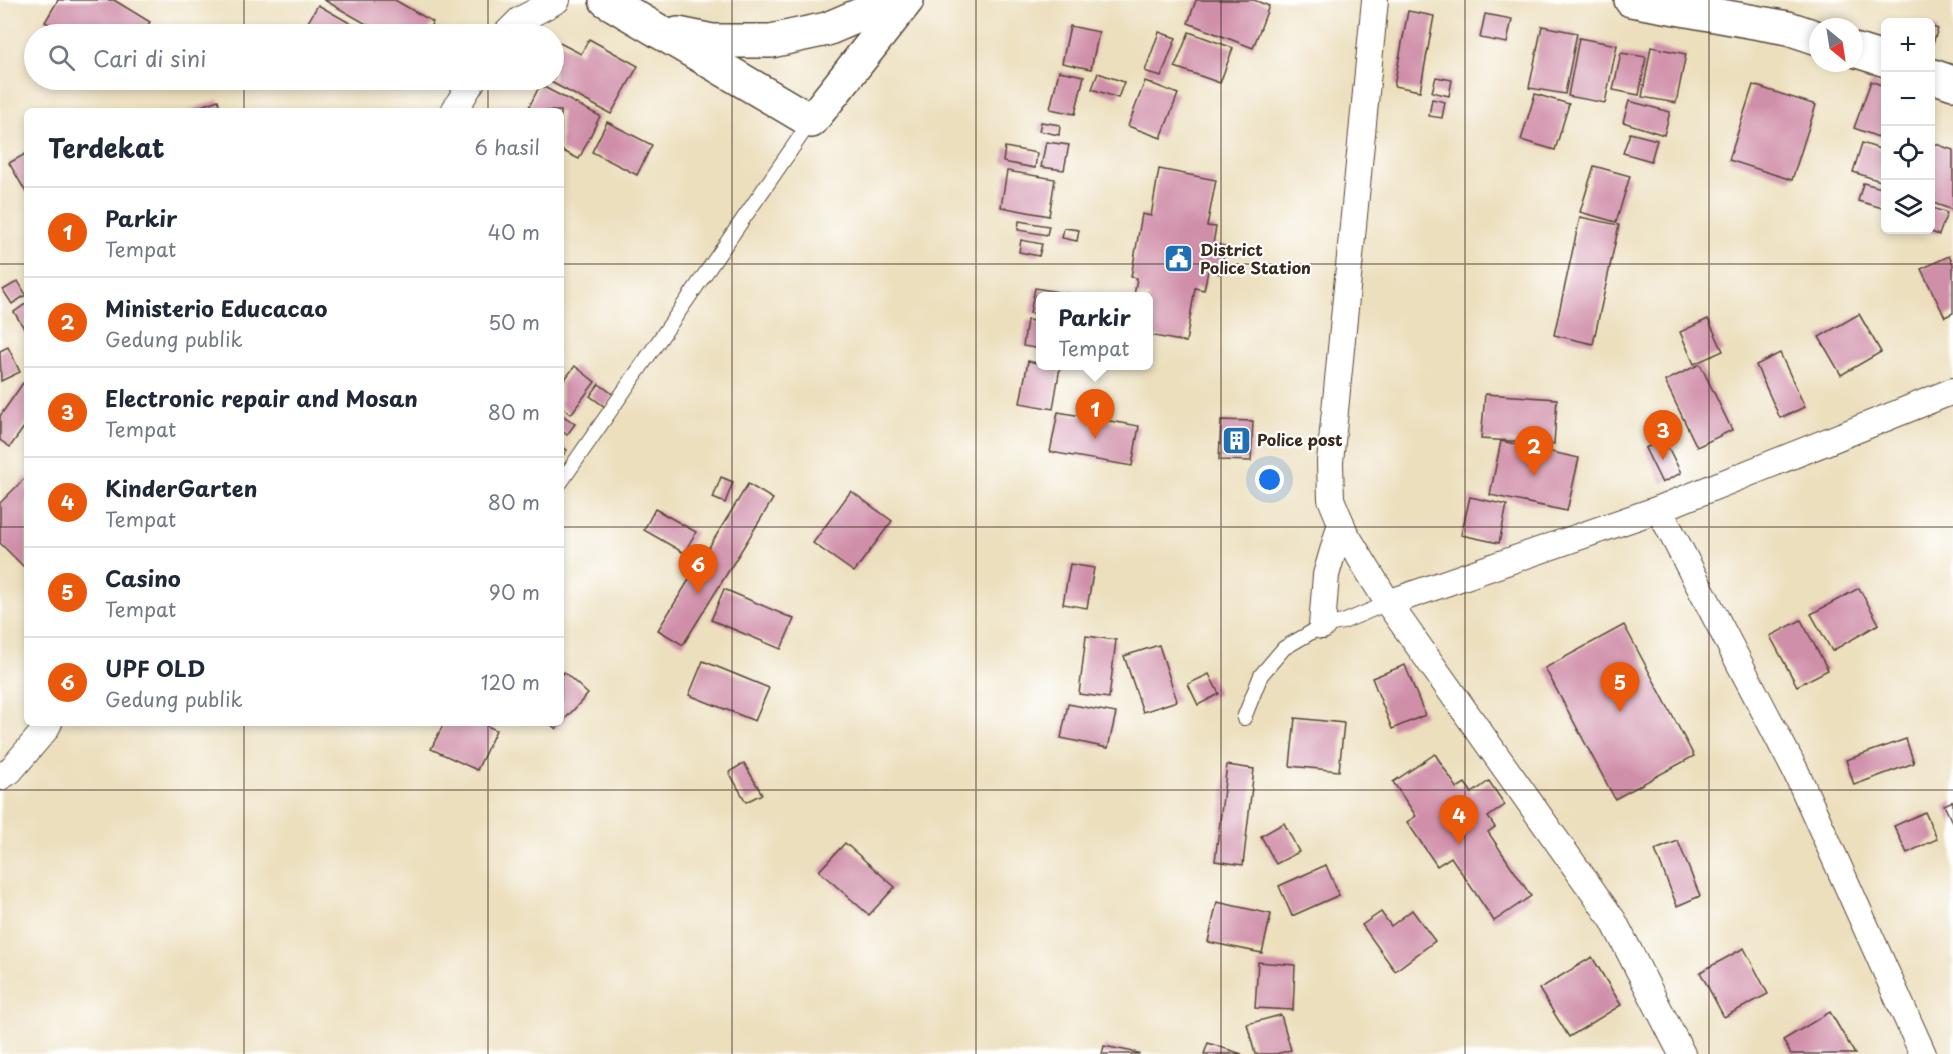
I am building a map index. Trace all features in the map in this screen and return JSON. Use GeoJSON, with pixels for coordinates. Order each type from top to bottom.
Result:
{"type":"FeatureCollection","features":[{"type":"Feature","properties":{"kind":"main road"},"geometry":{"type":"LineString","coordinates":[[606,0],[811,121],[907,0]]}},
{"type":"Feature","properties":{"kind":"main road"},"geometry":{"type":"LineString","coordinates":[[656,29],[712,41],[771,41],[827,29],[881,6],[889,0]]}},
{"type":"Feature","properties":{"kind":"main road"},"geometry":{"type":"LineString","coordinates":[[1631,0],[1788,28],[1809,35]]}},
{"type":"Feature","properties":{"kind":"main road"},"geometry":{"type":"LineString","coordinates":[[1863,53],[1881,58]]}},
{"type":"Feature","properties":{"kind":"main road"},"geometry":{"type":"LineString","coordinates":[[1935,77],[1953,83]]}},
{"type":"Feature","properties":{"kind":"street"},"geometry":{"type":"LineString","coordinates":[[515,18],[557,0]]}},
{"type":"Feature","properties":{"kind":"street"},"geometry":{"type":"LineString","coordinates":[[1375,0],[1330,462],[1331,499],[1341,524],[1388,603],[1613,920],[1682,1054]]}},
{"type":"Feature","properties":{"kind":"street"},"geometry":{"type":"LineString","coordinates":[[456,108],[467,90]]}},
{"type":"Feature","properties":{"kind":"street"},"geometry":{"type":"LineString","coordinates":[[1388,603],[1659,509],[1953,391]]}},
{"type":"Feature","properties":{"kind":"street"},"geometry":{"type":"LineString","coordinates":[[1659,509],[1796,772],[1923,1054]]}},
{"type":"Feature","properties":{"kind":"street"},"geometry":{"type":"LineString","coordinates":[[1322,626],[1326,575],[1341,524]]}},
{"type":"Feature","properties":{"kind":"street"},"geometry":{"type":"LineString","coordinates":[[0,777],[10,771],[47,726]]}},
{"type":"Feature","properties":{"kind":"lane"},"geometry":{"type":"LineString","coordinates":[[564,478],[811,121]]}},
{"type":"Feature","properties":{"kind":"lane"},"geometry":{"type":"LineString","coordinates":[[1244,718],[1262,675],[1284,648],[1322,626],[1343,622],[1388,603]]}},
{"type":"Feature","properties":{"kind":"building"},"geometry":{"type":"Polygon","coordinates":[[[58,0],[114,0],[150,22],[149,24],[49,24],[45,22],[58,0]]]}},
{"type":"Feature","properties":{"kind":"building"},"geometry":{"type":"Polygon","coordinates":[[[324,0],[395,0],[433,22],[432,24],[366,24],[324,0]]]}},
{"type":"Feature","properties":{"kind":"building"},"geometry":{"type":"Polygon","coordinates":[[[1196,0],[1254,0],[1269,6],[1253,48],[1188,23],[1196,0]]]}},
{"type":"Feature","properties":{"kind":"building"},"geometry":{"type":"Polygon","coordinates":[[[318,5],[351,24],[307,24],[318,5]]]}},
{"type":"Feature","properties":{"kind":"building"},"geometry":{"type":"Polygon","coordinates":[[[1408,11],[1434,16],[1420,91],[1394,86],[1408,11]]]}},
{"type":"Feature","properties":{"kind":"building"},"geometry":{"type":"Polygon","coordinates":[[[1485,14],[1512,19],[1507,43],[1480,38],[1485,14]]]}},
{"type":"Feature","properties":{"kind":"building"},"geometry":{"type":"Polygon","coordinates":[[[1070,26],[1099,32],[1091,69],[1062,63],[1070,26]]]}},
{"type":"Feature","properties":{"kind":"building"},"geometry":{"type":"Polygon","coordinates":[[[1542,26],[1577,33],[1565,94],[1529,88],[1542,26]]]}},
{"type":"Feature","properties":{"kind":"building"},"geometry":{"type":"Polygon","coordinates":[[[1159,32],[1176,38],[1161,77],[1145,71],[1159,32]]]}},
{"type":"Feature","properties":{"kind":"building"},"geometry":{"type":"Polygon","coordinates":[[[1189,32],[1233,48],[1220,83],[1175,67],[1189,32]]]}},
{"type":"Feature","properties":{"kind":"building"},"geometry":{"type":"Polygon","coordinates":[[[1579,38],[1617,45],[1605,103],[1568,96],[1579,38]]]}},
{"type":"Feature","properties":{"kind":"building"},"geometry":{"type":"Polygon","coordinates":[[[589,39],[638,66],[611,114],[564,89],[564,45],[581,54],[589,39]]]}},
{"type":"Feature","properties":{"kind":"building"},"geometry":{"type":"Polygon","coordinates":[[[1651,47],[1686,54],[1676,103],[1642,97],[1651,47]]]}},
{"type":"Feature","properties":{"kind":"building"},"geometry":{"type":"Polygon","coordinates":[[[1621,53],[1646,57],[1639,95],[1613,90],[1621,53]]]}},
{"type":"Feature","properties":{"kind":"building"},"geometry":{"type":"Polygon","coordinates":[[[1059,71],[1084,76],[1075,114],[1050,109],[1059,71]]]}},
{"type":"Feature","properties":{"kind":"building"},"geometry":{"type":"Polygon","coordinates":[[[1098,73],[1124,82],[1118,98],[1092,89],[1098,73]]]}},
{"type":"Feature","properties":{"kind":"building"},"geometry":{"type":"Polygon","coordinates":[[[1436,77],[1452,80],[1449,96],[1432,92],[1436,77]]]}},
{"type":"Feature","properties":{"kind":"building"},"geometry":{"type":"Polygon","coordinates":[[[1145,81],[1178,94],[1161,138],[1128,126],[1145,81]]]}},
{"type":"Feature","properties":{"kind":"building"},"geometry":{"type":"Polygon","coordinates":[[[1871,81],[1881,85],[1881,138],[1854,128],[1871,81]]]}},
{"type":"Feature","properties":{"kind":"building"},"geometry":{"type":"Polygon","coordinates":[[[1753,85],[1816,105],[1792,180],[1729,160],[1753,85]]]}},
{"type":"Feature","properties":{"kind":"building"},"geometry":{"type":"Polygon","coordinates":[[[538,90],[550,90],[600,116],[579,159],[564,152],[564,108],[528,108],[538,90]]]}},
{"type":"Feature","properties":{"kind":"building"},"geometry":{"type":"Polygon","coordinates":[[[1535,94],[1569,104],[1555,150],[1521,140],[1535,94]]]}},
{"type":"Feature","properties":{"kind":"building"},"geometry":{"type":"Polygon","coordinates":[[[1432,99],[1445,102],[1442,118],[1429,116],[1432,99]]]}},
{"type":"Feature","properties":{"kind":"building"},"geometry":{"type":"Polygon","coordinates":[[[218,100],[221,108],[195,108],[218,100]]]}},
{"type":"Feature","properties":{"kind":"building"},"geometry":{"type":"Polygon","coordinates":[[[1629,101],[1670,112],[1664,135],[1623,122],[1629,101]]]}},
{"type":"Feature","properties":{"kind":"building"},"geometry":{"type":"Polygon","coordinates":[[[607,122],[652,145],[637,175],[592,152],[607,122]]]}},
{"type":"Feature","properties":{"kind":"building"},"geometry":{"type":"Polygon","coordinates":[[[1041,122],[1060,125],[1059,135],[1039,131],[1041,122]]]}},
{"type":"Feature","properties":{"kind":"building"},"geometry":{"type":"Polygon","coordinates":[[[1630,133],[1657,140],[1651,161],[1623,153],[1630,133]]]}},
{"type":"Feature","properties":{"kind":"building"},"geometry":{"type":"Polygon","coordinates":[[[1046,142],[1069,145],[1064,170],[1041,167],[1046,142]]]}},
{"type":"Feature","properties":{"kind":"building"},"geometry":{"type":"Polygon","coordinates":[[[1862,143],[1881,149],[1881,181],[1853,172],[1862,143]]]}},
{"type":"Feature","properties":{"kind":"building"},"geometry":{"type":"Polygon","coordinates":[[[1935,144],[1953,150],[1953,210],[1935,204],[1935,144]]]}},
{"type":"Feature","properties":{"kind":"building"},"geometry":{"type":"Polygon","coordinates":[[[1005,147],[1037,153],[1035,168],[1003,162],[1005,147]]]}},
{"type":"Feature","properties":{"kind":"building"},"geometry":{"type":"Polygon","coordinates":[[[24,155],[24,189],[9,163],[24,155]]]}},
{"type":"Feature","properties":{"kind":"building"},"geometry":{"type":"Polygon","coordinates":[[[1594,166],[1630,176],[1616,222],[1580,212],[1594,166]]]}},
{"type":"Feature","properties":{"kind":"building","name":"District Police Station"},"geometry":{"type":"Polygon","coordinates":[[[1159,169],[1216,180],[1207,226],[1216,227],[1213,244],[1225,246],[1221,274],[1208,271],[1204,290],[1195,288],[1186,342],[1153,336],[1153,292],[1135,292],[1137,278],[1131,277],[1142,214],[1151,216],[1159,169]]]}},
{"type":"Feature","properties":{"kind":"building"},"geometry":{"type":"Polygon","coordinates":[[[1007,171],[1055,179],[1049,216],[1001,207],[1007,171]]]}},
{"type":"Feature","properties":{"kind":"building"},"geometry":{"type":"Polygon","coordinates":[[[1863,183],[1881,188],[1881,208],[1858,201],[1863,183]]]}},
{"type":"Feature","properties":{"kind":"building"},"geometry":{"type":"Polygon","coordinates":[[[1935,209],[1947,213],[1939,235],[1935,233],[1935,209]]]}},
{"type":"Feature","properties":{"kind":"building"},"geometry":{"type":"Polygon","coordinates":[[[1580,217],[1619,225],[1593,344],[1554,335],[1580,217]]]}},
{"type":"Feature","properties":{"kind":"building"},"geometry":{"type":"Polygon","coordinates":[[[1019,221],[1049,226],[1047,235],[1018,230],[1019,221]]]}},
{"type":"Feature","properties":{"kind":"building"},"geometry":{"type":"Polygon","coordinates":[[[1064,228],[1079,230],[1077,241],[1062,238],[1064,228]]]}},
{"type":"Feature","properties":{"kind":"building"},"geometry":{"type":"Polygon","coordinates":[[[1021,240],[1042,244],[1039,256],[1019,252],[1021,240]]]}},
{"type":"Feature","properties":{"kind":"building"},"geometry":{"type":"Polygon","coordinates":[[[1949,256],[1953,264],[1953,313],[1945,317],[1921,269],[1949,256]]]}},
{"type":"Feature","properties":{"kind":"building"},"geometry":{"type":"Polygon","coordinates":[[[18,281],[24,296],[12,304],[3,290],[18,281]]]}},
{"type":"Feature","properties":{"kind":"building"},"geometry":{"type":"Polygon","coordinates":[[[1035,288],[1058,292],[1036,292],[1036,314],[1030,313],[1035,288]]]}},
{"type":"Feature","properties":{"kind":"building"},"geometry":{"type":"Polygon","coordinates":[[[24,305],[24,328],[14,312],[24,305]]]}},
{"type":"Feature","properties":{"kind":"building"},"geometry":{"type":"Polygon","coordinates":[[[1859,314],[1881,352],[1841,375],[1819,337],[1859,314]]]}},
{"type":"Feature","properties":{"kind":"building"},"geometry":{"type":"Polygon","coordinates":[[[1708,319],[1723,351],[1694,364],[1680,332],[1708,319]]]}},
{"type":"Feature","properties":{"kind":"building"},"geometry":{"type":"Polygon","coordinates":[[[1027,320],[1036,321],[1036,348],[1023,346],[1027,320]]]}},
{"type":"Feature","properties":{"kind":"building"},"geometry":{"type":"Polygon","coordinates":[[[8,347],[20,372],[1,381],[0,351],[8,347]]]}},
{"type":"Feature","properties":{"kind":"building"},"geometry":{"type":"Polygon","coordinates":[[[1780,353],[1805,407],[1780,418],[1756,365],[1780,353]]]}},
{"type":"Feature","properties":{"kind":"building"},"geometry":{"type":"Polygon","coordinates":[[[1028,361],[1036,363],[1036,370],[1060,370],[1053,409],[1020,403],[1028,361]]]}},
{"type":"Feature","properties":{"kind":"building"},"geometry":{"type":"Polygon","coordinates":[[[1700,364],[1732,430],[1697,447],[1665,381],[1700,364]]]}},
{"type":"Feature","properties":{"kind":"building"},"geometry":{"type":"Polygon","coordinates":[[[575,366],[595,382],[571,414],[564,408],[564,380],[575,366]]]}},
{"type":"Feature","properties":{"kind":"building"},"geometry":{"type":"Polygon","coordinates":[[[23,383],[24,427],[10,447],[0,440],[0,416],[23,383]]]}},
{"type":"Feature","properties":{"kind":"building"},"geometry":{"type":"Polygon","coordinates":[[[599,384],[614,395],[605,407],[590,396],[599,384]]]}},
{"type":"Feature","properties":{"kind":"building"},"geometry":{"type":"Polygon","coordinates":[[[1485,394],[1557,399],[1554,444],[1481,439],[1485,394]]]}},
{"type":"Feature","properties":{"kind":"building"},"geometry":{"type":"Polygon","coordinates":[[[1058,412],[1139,426],[1132,466],[1050,452],[1058,412]]]}},
{"type":"Feature","properties":{"kind":"building"},"geometry":{"type":"Polygon","coordinates":[[[564,416],[575,424],[567,435],[564,432],[564,416]]]}},
{"type":"Feature","properties":{"kind":"building","name":"Police post"},"geometry":{"type":"Polygon","coordinates":[[[1221,420],[1253,421],[1251,461],[1219,460],[1221,420]]]}},
{"type":"Feature","properties":{"kind":"building"},"geometry":{"type":"Polygon","coordinates":[[[1664,439],[1681,473],[1662,483],[1645,448],[1664,439]]]}},
{"type":"Feature","properties":{"kind":"building"},"geometry":{"type":"Polygon","coordinates":[[[1501,441],[1579,458],[1567,511],[1490,495],[1501,441]]]}},
{"type":"Feature","properties":{"kind":"building"},"geometry":{"type":"Polygon","coordinates":[[[721,477],[733,482],[725,503],[713,498],[721,477]]]}},
{"type":"Feature","properties":{"kind":"building"},"geometry":{"type":"Polygon","coordinates":[[[24,479],[24,567],[0,543],[0,503],[24,479]]]}},
{"type":"Feature","properties":{"kind":"building"},"geometry":{"type":"Polygon","coordinates":[[[748,484],[773,499],[683,645],[658,630],[748,484]]]}},
{"type":"Feature","properties":{"kind":"building"},"geometry":{"type":"Polygon","coordinates":[[[851,491],[892,521],[854,572],[813,543],[851,491]]]}},
{"type":"Feature","properties":{"kind":"building"},"geometry":{"type":"Polygon","coordinates":[[[1470,497],[1507,505],[1499,543],[1461,535],[1470,497]]]}},
{"type":"Feature","properties":{"kind":"building"},"geometry":{"type":"Polygon","coordinates":[[[655,509],[696,532],[684,553],[644,530],[655,509]]]}},
{"type":"Feature","properties":{"kind":"building"},"geometry":{"type":"Polygon","coordinates":[[[1070,564],[1094,568],[1087,608],[1063,604],[1070,564]]]}},
{"type":"Feature","properties":{"kind":"building"},"geometry":{"type":"Polygon","coordinates":[[[1859,588],[1879,624],[1832,651],[1811,614],[1859,588]]]}},
{"type":"Feature","properties":{"kind":"building"},"geometry":{"type":"Polygon","coordinates":[[[724,589],[794,619],[781,649],[711,620],[724,589]]]}},
{"type":"Feature","properties":{"kind":"building"},"geometry":{"type":"Polygon","coordinates":[[[1801,620],[1828,670],[1797,686],[1770,636],[1801,620]]]}},
{"type":"Feature","properties":{"kind":"building"},"geometry":{"type":"Polygon","coordinates":[[[1624,625],[1694,756],[1615,799],[1545,668],[1624,625]]]}},
{"type":"Feature","properties":{"kind":"building"},"geometry":{"type":"Polygon","coordinates":[[[1086,636],[1116,640],[1109,698],[1079,694],[1086,636]]]}},
{"type":"Feature","properties":{"kind":"building"},"geometry":{"type":"Polygon","coordinates":[[[1159,645],[1177,701],[1143,712],[1124,656],[1159,645]]]}},
{"type":"Feature","properties":{"kind":"building"},"geometry":{"type":"Polygon","coordinates":[[[703,661],[769,688],[755,721],[689,695],[703,661]]]}},
{"type":"Feature","properties":{"kind":"building"},"geometry":{"type":"Polygon","coordinates":[[[1405,665],[1425,715],[1392,729],[1372,678],[1405,665]]]}},
{"type":"Feature","properties":{"kind":"building"},"geometry":{"type":"Polygon","coordinates":[[[564,672],[588,694],[564,720],[564,672]]]}},
{"type":"Feature","properties":{"kind":"building"},"geometry":{"type":"Polygon","coordinates":[[[1209,674],[1219,694],[1198,705],[1188,684],[1209,674]]]}},
{"type":"Feature","properties":{"kind":"building"},"geometry":{"type":"Polygon","coordinates":[[[1068,704],[1116,713],[1108,748],[1061,738],[1068,704]]]}},
{"type":"Feature","properties":{"kind":"building"},"geometry":{"type":"Polygon","coordinates":[[[1295,718],[1344,723],[1339,771],[1290,766],[1295,718]]]}},
{"type":"Feature","properties":{"kind":"building"},"geometry":{"type":"Polygon","coordinates":[[[442,726],[487,726],[496,730],[477,770],[431,749],[442,726]]]}},
{"type":"Feature","properties":{"kind":"building"},"geometry":{"type":"Polygon","coordinates":[[[1906,739],[1914,763],[1854,785],[1846,760],[1906,739]]]}},
{"type":"Feature","properties":{"kind":"building"},"geometry":{"type":"Polygon","coordinates":[[[1435,754],[1457,788],[1465,783],[1472,793],[1489,781],[1505,805],[1488,817],[1495,827],[1488,832],[1531,896],[1494,921],[1451,857],[1437,866],[1407,822],[1416,816],[1393,782],[1435,754]]]}},
{"type":"Feature","properties":{"kind":"building"},"geometry":{"type":"Polygon","coordinates":[[[744,763],[762,794],[746,802],[729,772],[744,763]]]}},
{"type":"Feature","properties":{"kind":"building"},"geometry":{"type":"Polygon","coordinates":[[[1227,765],[1254,769],[1243,865],[1215,861],[1227,765]]]}},
{"type":"Feature","properties":{"kind":"building"},"geometry":{"type":"Polygon","coordinates":[[[1953,801],[1953,824],[1944,805],[1953,801]]]}},
{"type":"Feature","properties":{"kind":"building"},"geometry":{"type":"Polygon","coordinates":[[[1925,812],[1937,839],[1907,853],[1894,826],[1925,812]]]}},
{"type":"Feature","properties":{"kind":"building"},"geometry":{"type":"Polygon","coordinates":[[[1284,823],[1299,852],[1276,864],[1261,836],[1284,823]]]}},
{"type":"Feature","properties":{"kind":"building"},"geometry":{"type":"Polygon","coordinates":[[[1678,841],[1700,896],[1677,906],[1655,850],[1678,841]]]}},
{"type":"Feature","properties":{"kind":"building"},"geometry":{"type":"Polygon","coordinates":[[[845,843],[895,887],[869,915],[819,871],[845,843]]]}},
{"type":"Feature","properties":{"kind":"building"},"geometry":{"type":"Polygon","coordinates":[[[1326,865],[1339,895],[1292,916],[1279,886],[1326,865]]]}},
{"type":"Feature","properties":{"kind":"building"},"geometry":{"type":"Polygon","coordinates":[[[1217,902],[1271,914],[1262,953],[1208,942],[1217,902]]]}},
{"type":"Feature","properties":{"kind":"building"},"geometry":{"type":"Polygon","coordinates":[[[1412,910],[1435,941],[1395,971],[1362,925],[1381,912],[1391,926],[1412,910]]]}},
{"type":"Feature","properties":{"kind":"building"},"geometry":{"type":"Polygon","coordinates":[[[1744,948],[1768,994],[1724,1017],[1700,972],[1744,948]]]}},
{"type":"Feature","properties":{"kind":"building"},"geometry":{"type":"Polygon","coordinates":[[[1592,957],[1621,1005],[1569,1037],[1539,989],[1592,957]]]}},
{"type":"Feature","properties":{"kind":"building"},"geometry":{"type":"Polygon","coordinates":[[[1258,962],[1295,965],[1293,1010],[1255,1008],[1258,962]]]}},
{"type":"Feature","properties":{"kind":"building"},"geometry":{"type":"Polygon","coordinates":[[[1830,1012],[1855,1054],[1791,1054],[1783,1040],[1830,1012]]]}},
{"type":"Feature","properties":{"kind":"building"},"geometry":{"type":"Polygon","coordinates":[[[1281,1015],[1291,1050],[1276,1054],[1255,1054],[1247,1024],[1281,1015]]]}},
{"type":"Feature","properties":{"kind":"building"},"geometry":{"type":"Polygon","coordinates":[[[1208,1043],[1242,1054],[1204,1054],[1208,1043]]]}},
{"type":"Feature","properties":{"kind":"building"},"geometry":{"type":"Polygon","coordinates":[[[1104,1046],[1139,1053],[1139,1054],[1102,1054],[1104,1046]]]}},
{"type":"Feature","properties":{"kind":"place","name":"District Police Station"},"geometry":{"type":"Point","coordinates":[1179,259]}},
{"type":"Feature","properties":{"kind":"place","name":"Parkir"},"geometry":{"type":"Point","coordinates":[1095,439]}},
{"type":"Feature","properties":{"kind":"place","name":"Police post"},"geometry":{"type":"Point","coordinates":[1236,440]}},
{"type":"Feature","properties":{"kind":"place","name":"Electronic repair and Mosan"},"geometry":{"type":"Point","coordinates":[1663,460]}},
{"type":"Feature","properties":{"kind":"place","name":"Ministerio Educacao"},"geometry":{"type":"Point","coordinates":[1534,476]}},
{"type":"Feature","properties":{"kind":"place","name":"UPF OLD"},"geometry":{"type":"Point","coordinates":[698,594]}},
{"type":"Feature","properties":{"kind":"place","name":"Casino"},"geometry":{"type":"Point","coordinates":[1620,712]}},
{"type":"Feature","properties":{"kind":"place","name":"KinderGarten"},"geometry":{"type":"Point","coordinates":[1459,845]}}]}
